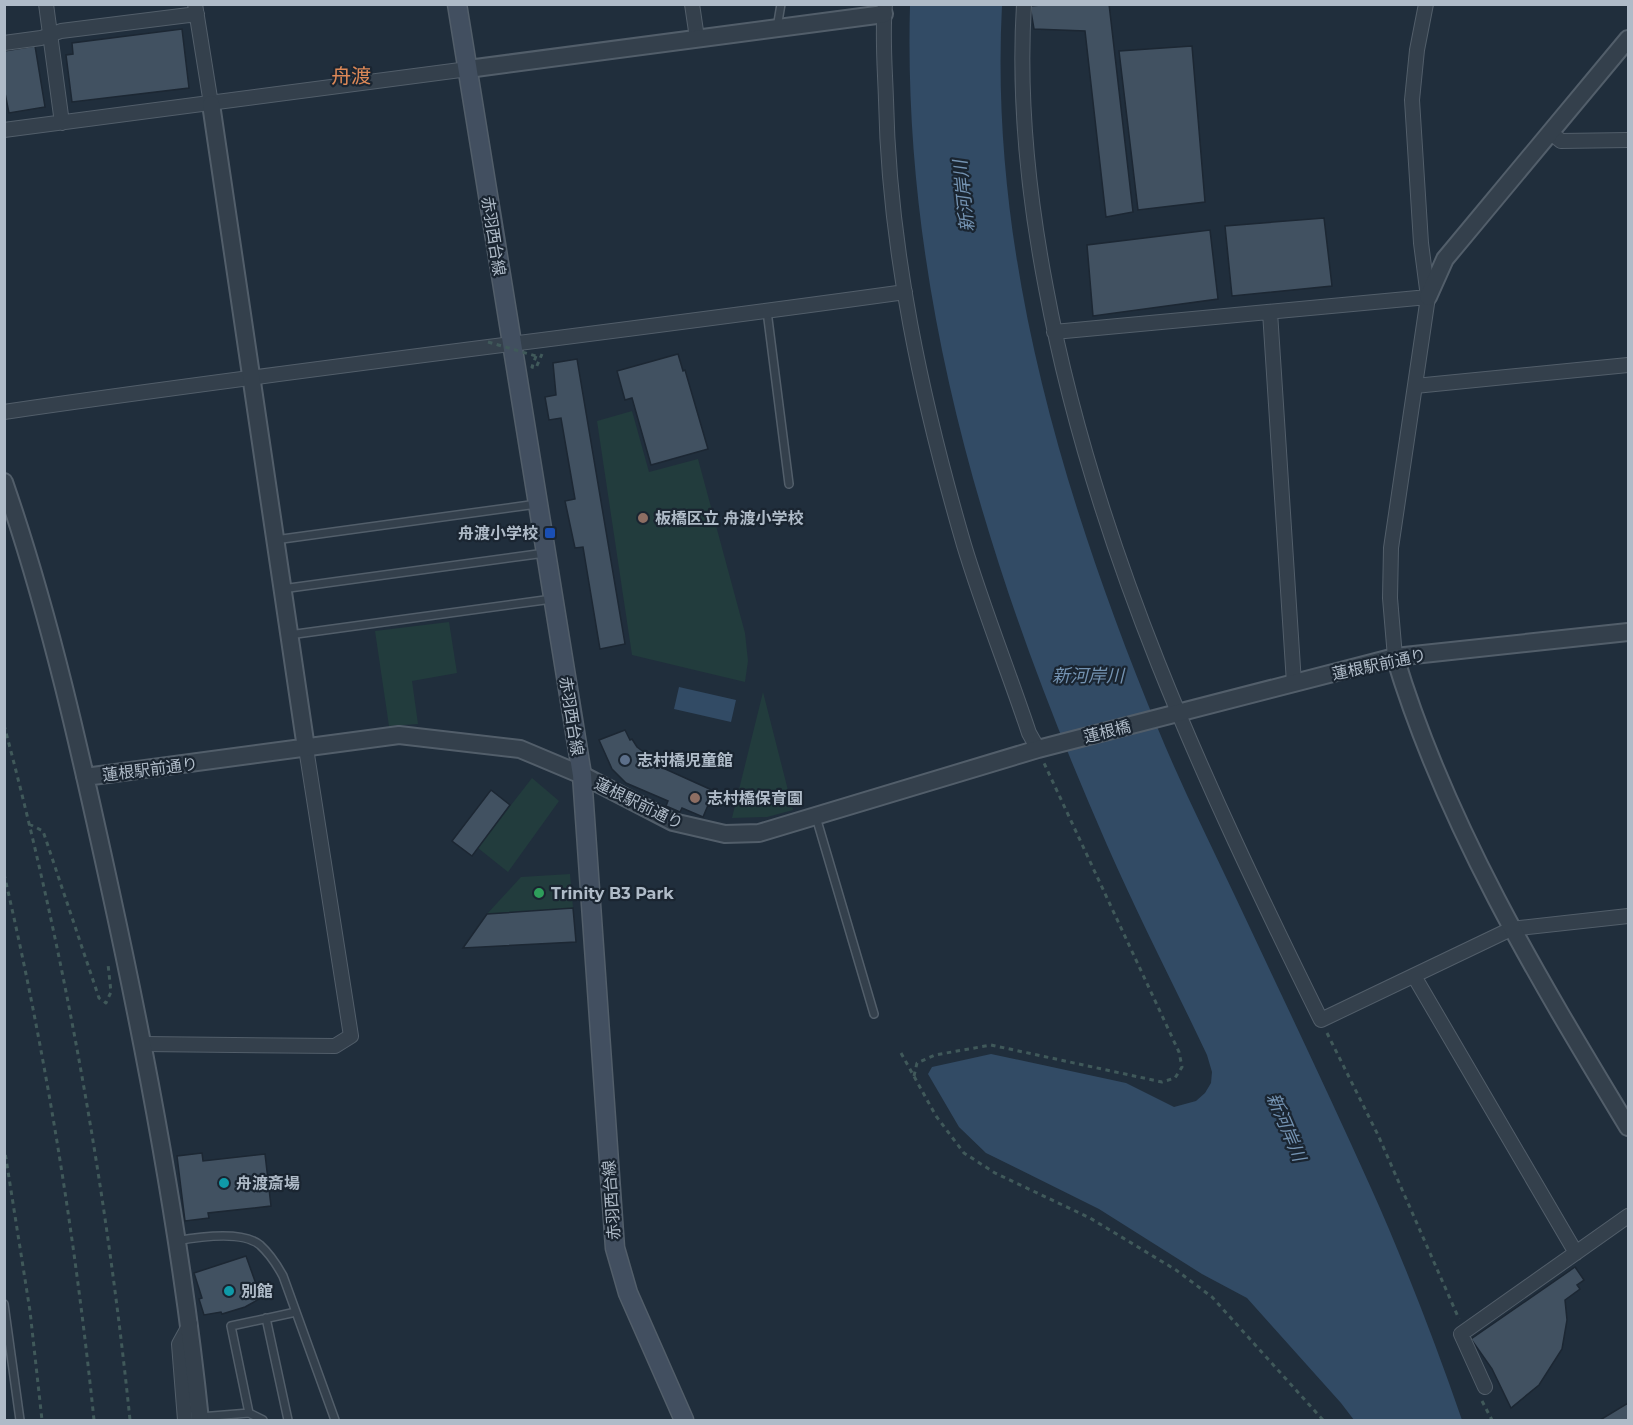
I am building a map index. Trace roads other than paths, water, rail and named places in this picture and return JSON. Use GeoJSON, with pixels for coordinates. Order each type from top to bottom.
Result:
{"type":"FeatureCollection","features":[{"type":"Feature","properties":{"kind":"main road","name":"赤羽西台線"},"geometry":{"type":"LineString","coordinates":[[457,4],[582,775],[615,1248],[628,1293],[684,1420]]}},
{"type":"Feature","properties":{"kind":"street"},"geometry":{"type":"LineString","coordinates":[[46,4],[62,123]]}},
{"type":"Feature","properties":{"kind":"street"},"geometry":{"type":"LineString","coordinates":[[692,4],[697,38]]}},
{"type":"Feature","properties":{"kind":"street"},"geometry":{"type":"LineString","coordinates":[[1024,4],[1022,95],[1032,214],[1054,332],[1073,416],[1096,494],[1173,714],[1321,1020],[1511,929],[1629,916]]}},
{"type":"Feature","properties":{"kind":"street"},"geometry":{"type":"LineString","coordinates":[[1426,4],[1417,50],[1413,100],[1421,243],[1428,297],[1391,548],[1390,610],[1395,657],[1414,716],[1458,818],[1511,929],[1629,1127]]}},
{"type":"Feature","properties":{"kind":"street"},"geometry":{"type":"LineString","coordinates":[[4,43],[196,9],[351,1036],[335,1046],[144,1044]]}},
{"type":"Feature","properties":{"kind":"street"},"geometry":{"type":"LineString","coordinates":[[4,130],[777,28],[885,9],[891,194],[905,292],[932,421],[965,545],[1029,733],[1042,748]]}},
{"type":"Feature","properties":{"kind":"street"},"geometry":{"type":"LineString","coordinates":[[1428,297],[1445,259],[1629,39]]}},
{"type":"Feature","properties":{"kind":"street"},"geometry":{"type":"LineString","coordinates":[[1550,132],[1561,141],[1629,140]]}},
{"type":"Feature","properties":{"kind":"street"},"geometry":{"type":"LineString","coordinates":[[4,412],[251,376],[905,292]]}},
{"type":"Feature","properties":{"kind":"street"},"geometry":{"type":"LineString","coordinates":[[1054,332],[1428,297]]}},
{"type":"Feature","properties":{"kind":"street"},"geometry":{"type":"LineString","coordinates":[[1270,312],[1294,683]]}},
{"type":"Feature","properties":{"kind":"street"},"geometry":{"type":"LineString","coordinates":[[1415,386],[1629,365]]}},
{"type":"Feature","properties":{"kind":"street"},"geometry":{"type":"LineString","coordinates":[[4,482],[59,670],[144,1044],[190,1323],[195,1419]]}},
{"type":"Feature","properties":{"kind":"street","name":"蓮根駅前通り"},"geometry":{"type":"LineString","coordinates":[[1173,714],[1395,657],[1629,632]]}},
{"type":"Feature","properties":{"kind":"street","name":"蓮根橋"},"geometry":{"type":"LineString","coordinates":[[1042,748],[1173,714]]}},
{"type":"Feature","properties":{"kind":"street","name":"蓮根駅前通り"},"geometry":{"type":"LineString","coordinates":[[85,777],[399,735],[498,744],[520,749],[582,775],[655,814],[690,828],[725,834],[759,833],[1042,748]]}},
{"type":"Feature","properties":{"kind":"street"},"geometry":{"type":"LineString","coordinates":[[1414,976],[1576,1253]]}},
{"type":"Feature","properties":{"kind":"street"},"geometry":{"type":"LineString","coordinates":[[1485,1387],[1461,1334],[1629,1216]]}},
{"type":"Feature","properties":{"kind":"lane"},"geometry":{"type":"LineString","coordinates":[[777,28],[781,4]]}},
{"type":"Feature","properties":{"kind":"lane"},"geometry":{"type":"LineString","coordinates":[[767,311],[789,484]]}},
{"type":"Feature","properties":{"kind":"lane"},"geometry":{"type":"LineString","coordinates":[[275,540],[538,503]]}},
{"type":"Feature","properties":{"kind":"lane"},"geometry":{"type":"LineString","coordinates":[[282,589],[546,553]]}},
{"type":"Feature","properties":{"kind":"lane"},"geometry":{"type":"LineString","coordinates":[[290,634],[553,599]]}},
{"type":"Feature","properties":{"kind":"lane"},"geometry":{"type":"LineString","coordinates":[[816,817],[874,1014]]}},
{"type":"Feature","properties":{"kind":"lane"},"geometry":{"type":"LineString","coordinates":[[176,1241],[220,1236],[259,1244],[283,1276],[336,1419]]}},
{"type":"Feature","properties":{"kind":"lane"},"geometry":{"type":"LineString","coordinates":[[4,1304],[20,1420]]}},
{"type":"Feature","properties":{"kind":"lane"},"geometry":{"type":"LineString","coordinates":[[249,1413],[231,1326],[296,1312]]}},
{"type":"Feature","properties":{"kind":"lane"},"geometry":{"type":"LineString","coordinates":[[266,1318],[288,1420]]}},
{"type":"Feature","properties":{"kind":"lane"},"geometry":{"type":"LineString","coordinates":[[195,1419],[249,1413],[263,1420]]}},
{"type":"Feature","properties":{"kind":"water","name":"新河岸川"},"geometry":{"type":"Polygon","coordinates":[[[910,5],[1002,5],[1001,98],[1008,191],[1021,284],[1040,375],[1064,465],[1092,554],[1167,750],[1396,1245],[1462,1420],[1354,1420],[1247,1298],[1202,1274],[1099,1209],[986,1153],[959,1127],[928,1074],[932,1067],[991,1054],[1126,1083],[1174,1107],[1196,1101],[1205,1093],[1211,1083],[1212,1072],[1207,1055],[1119,872],[1065,744],[1026,642],[991,539],[962,435],[938,330],[921,223],[911,115],[910,5]]]}},
{"type":"Feature","properties":{"kind":"water"},"geometry":{"type":"Polygon","coordinates":[[[679,687],[736,700],[731,722],[674,709],[679,687]]]}},
{"type":"Feature","properties":{"kind":"place","name":"板橋区立 舟渡小学校"},"geometry":{"type":"Point","coordinates":[643,518]}},
{"type":"Feature","properties":{"kind":"place","name":"舟渡小学校"},"geometry":{"type":"Point","coordinates":[550,533]}},
{"type":"Feature","properties":{"kind":"place","name":"志村橋児童館"},"geometry":{"type":"Point","coordinates":[625,760]}},
{"type":"Feature","properties":{"kind":"place","name":"志村橋保育園"},"geometry":{"type":"Point","coordinates":[695,798]}},
{"type":"Feature","properties":{"kind":"place","name":"Trinity B3 Park"},"geometry":{"type":"Point","coordinates":[539,893]}},
{"type":"Feature","properties":{"kind":"place","name":"舟渡斎場"},"geometry":{"type":"Point","coordinates":[224,1183]}},
{"type":"Feature","properties":{"kind":"place","name":"別館"},"geometry":{"type":"Point","coordinates":[229,1291]}},
{"type":"Feature","properties":{"kind":"district","name":"舟渡"},"geometry":{"type":"Point","coordinates":[351,76]}}]}
